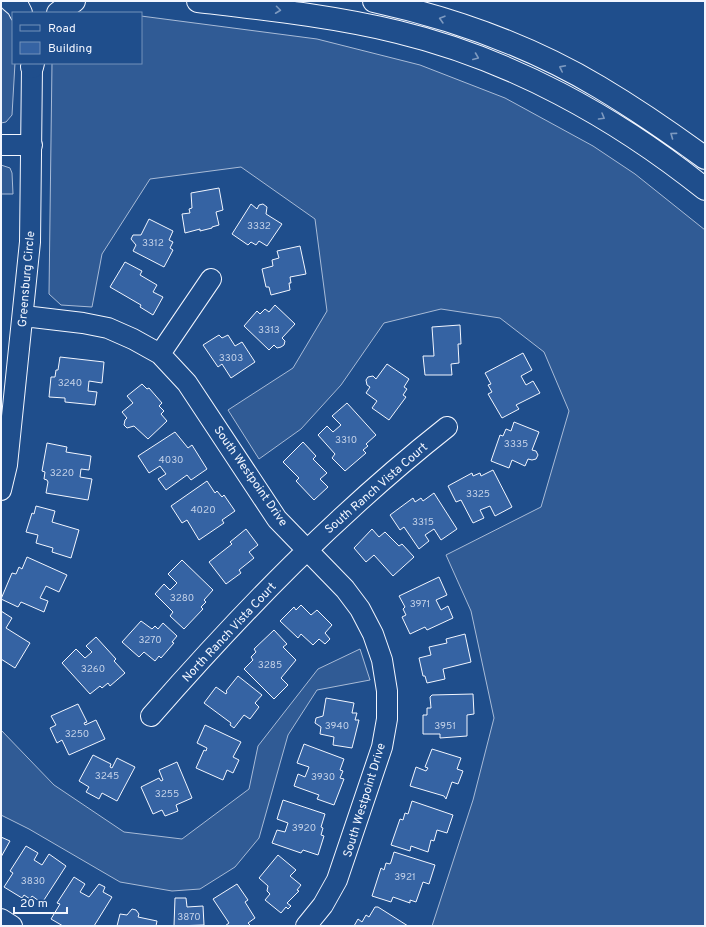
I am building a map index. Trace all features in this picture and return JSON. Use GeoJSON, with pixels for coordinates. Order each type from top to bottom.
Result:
{"type":"FeatureCollection","features":[{"type":"Feature","properties":{"kind":"main road"},"geometry":{"type":"LineString","coordinates":[[11,1],[18,7],[20,12]]}},
{"type":"Feature","properties":{"kind":"main road"},"geometry":{"type":"LineString","coordinates":[[59,12],[74,1]]}},
{"type":"Feature","properties":{"kind":"main road"},"geometry":{"type":"LineString","coordinates":[[198,1],[281,10],[337,19],[399,32],[464,52],[514,72],[568,97],[625,130],[705,188]]}},
{"type":"Feature","properties":{"kind":"main road"},"geometry":{"type":"LineString","coordinates":[[374,1],[453,22],[501,40],[549,61],[617,98],[656,122],[705,158]]}},
{"type":"Feature","properties":{"kind":"street","name":"Greensburg Circle"},"geometry":{"type":"LineString","coordinates":[[1,490],[7,465],[24,316],[30,242],[32,64]]}},
{"type":"Feature","properties":{"kind":"street"},"geometry":{"type":"LineString","coordinates":[[1,145],[32,145]]}},
{"type":"Feature","properties":{"kind":"street"},"geometry":{"type":"LineString","coordinates":[[160,354],[211,279]]}},
{"type":"Feature","properties":{"kind":"street","name":"South Westpoint Drive"},"geometry":{"type":"LineString","coordinates":[[24,316],[83,323],[108,328],[133,339],[160,354],[187,383],[277,519],[345,589],[360,609],[373,634],[382,660],[387,691],[387,712],[382,747],[346,860],[323,905],[306,926]]}},
{"type":"Feature","properties":{"kind":"street","name":"South Ranch Vista Court"},"geometry":{"type":"LineString","coordinates":[[307,550],[386,477],[447,427]]}},
{"type":"Feature","properties":{"kind":"street","name":"North Ranch Vista Court"},"geometry":{"type":"LineString","coordinates":[[151,716],[222,638],[307,550]]}},
{"type":"Feature","properties":{"kind":"street"},"geometry":{"type":"LineString","coordinates":[[1,919],[12,926]]}},
{"type":"Feature","properties":{"kind":"shaded area"},"geometry":{"type":"Polygon","coordinates":[[[1,5],[5,7],[12,18],[12,64],[15,64],[12,115],[6,122],[1,123],[1,5]]]}},
{"type":"Feature","properties":{"kind":"shaded area"},"geometry":{"type":"Polygon","coordinates":[[[142,16],[317,39],[420,65],[505,98],[593,146],[635,174],[705,230],[705,926],[432,926],[473,800],[494,718],[471,611],[446,555],[541,507],[569,411],[544,352],[500,318],[441,309],[384,323],[341,385],[301,429],[259,459],[228,410],[293,368],[327,311],[315,219],[241,167],[150,179],[102,254],[92,307],[61,305],[49,294],[52,64],[142,64],[142,16]]]}},
{"type":"Feature","properties":{"kind":"shaded area"},"geometry":{"type":"Polygon","coordinates":[[[1,165],[10,168],[12,173],[13,194],[1,194],[1,165]]]}},
{"type":"Feature","properties":{"kind":"shaded area"},"geometry":{"type":"Polygon","coordinates":[[[360,649],[370,680],[317,690],[288,735],[259,838],[235,867],[200,889],[172,891],[120,882],[29,829],[1,815],[1,730],[54,785],[124,832],[182,839],[249,789],[258,746],[318,669],[360,649]]]}},
{"type":"Feature","properties":{"kind":"building"},"geometry":{"type":"Polygon","coordinates":[[[219,188],[223,210],[216,212],[219,225],[200,231],[200,229],[185,233],[182,214],[190,213],[189,209],[192,208],[191,193],[219,188]]]}},
{"type":"Feature","properties":{"kind":"building"},"geometry":{"type":"Polygon","coordinates":[[[251,204],[257,209],[259,205],[263,204],[267,207],[266,214],[282,224],[267,246],[259,241],[256,245],[251,242],[248,245],[232,234],[251,204]]]}},
{"type":"Feature","properties":{"kind":"building"},"geometry":{"type":"Polygon","coordinates":[[[149,219],[173,231],[169,240],[173,242],[170,248],[173,250],[164,267],[133,251],[136,245],[131,239],[133,235],[141,235],[149,219]]]}},
{"type":"Feature","properties":{"kind":"building"},"geometry":{"type":"Polygon","coordinates":[[[300,246],[306,274],[290,277],[290,290],[271,295],[269,287],[266,287],[262,269],[273,266],[272,260],[279,258],[277,251],[300,246]]]}},
{"type":"Feature","properties":{"kind":"building"},"geometry":{"type":"Polygon","coordinates":[[[125,262],[142,271],[140,275],[157,285],[153,292],[163,297],[153,315],[140,307],[141,305],[110,287],[125,262]]]}},
{"type":"Feature","properties":{"kind":"building"},"geometry":{"type":"Polygon","coordinates":[[[275,305],[295,324],[282,338],[285,341],[284,345],[277,348],[274,345],[269,350],[244,326],[257,311],[260,314],[265,309],[269,312],[275,305]]]}},
{"type":"Feature","properties":{"kind":"building"},"geometry":{"type":"Polygon","coordinates":[[[460,325],[461,344],[458,344],[459,363],[451,364],[452,375],[425,375],[423,356],[434,356],[432,327],[460,325]]]}},
{"type":"Feature","properties":{"kind":"building"},"geometry":{"type":"Polygon","coordinates":[[[219,335],[222,338],[228,335],[235,346],[242,342],[255,362],[231,378],[222,364],[218,367],[203,345],[219,335]]]}},
{"type":"Feature","properties":{"kind":"building"},"geometry":{"type":"Polygon","coordinates":[[[523,353],[532,370],[521,376],[526,385],[533,381],[540,393],[516,405],[519,409],[502,418],[488,394],[492,392],[488,385],[491,384],[485,373],[523,353]]]}},
{"type":"Feature","properties":{"kind":"building"},"geometry":{"type":"Polygon","coordinates":[[[60,357],[104,362],[102,383],[89,381],[88,391],[97,392],[95,405],[65,402],[65,398],[49,397],[51,377],[55,377],[56,370],[58,370],[60,357]]]}},
{"type":"Feature","properties":{"kind":"building"},"geometry":{"type":"Polygon","coordinates":[[[387,364],[409,379],[404,387],[407,389],[403,395],[406,397],[389,420],[372,408],[377,401],[366,393],[370,387],[367,385],[366,380],[368,377],[373,376],[376,379],[387,364]]]}},
{"type":"Feature","properties":{"kind":"building"},"geometry":{"type":"Polygon","coordinates":[[[142,384],[147,389],[149,388],[162,403],[159,406],[164,411],[161,414],[167,421],[148,439],[134,426],[127,428],[124,425],[127,418],[122,412],[133,403],[127,396],[142,384]]]}},
{"type":"Feature","properties":{"kind":"building"},"geometry":{"type":"Polygon","coordinates":[[[347,403],[376,435],[366,444],[368,446],[363,450],[366,453],[345,471],[332,458],[335,454],[318,435],[327,426],[333,432],[341,425],[332,416],[347,403]]]}},
{"type":"Feature","properties":{"kind":"building"},"geometry":{"type":"Polygon","coordinates":[[[514,422],[539,432],[532,450],[536,451],[538,455],[536,459],[528,459],[525,466],[512,460],[509,468],[491,461],[500,435],[503,436],[506,429],[511,431],[514,422]]]}},
{"type":"Feature","properties":{"kind":"building"},"geometry":{"type":"Polygon","coordinates":[[[175,432],[188,448],[192,445],[207,469],[191,480],[187,475],[166,490],[158,479],[166,474],[160,466],[149,473],[138,456],[175,432]]]}},
{"type":"Feature","properties":{"kind":"building"},"geometry":{"type":"Polygon","coordinates":[[[303,442],[316,456],[313,459],[327,473],[320,479],[328,487],[314,500],[296,481],[299,478],[283,462],[303,442]]]}},
{"type":"Feature","properties":{"kind":"building"},"geometry":{"type":"Polygon","coordinates":[[[47,443],[67,447],[66,452],[91,456],[89,470],[81,469],[80,477],[92,479],[88,500],[46,493],[48,482],[44,479],[45,472],[42,471],[47,443]]]}},
{"type":"Feature","properties":{"kind":"building"},"geometry":{"type":"Polygon","coordinates":[[[493,470],[512,507],[495,516],[490,506],[480,510],[484,518],[473,523],[461,500],[456,502],[448,486],[472,473],[473,476],[480,473],[481,476],[493,470]]]}},
{"type":"Feature","properties":{"kind":"building"},"geometry":{"type":"Polygon","coordinates":[[[207,481],[215,493],[217,491],[222,497],[224,495],[235,511],[222,520],[224,523],[199,540],[187,520],[182,523],[171,506],[207,481]]]}},
{"type":"Feature","properties":{"kind":"building"},"geometry":{"type":"Polygon","coordinates":[[[434,493],[457,529],[441,540],[434,529],[425,535],[429,541],[419,549],[404,527],[400,530],[390,515],[413,498],[415,502],[421,498],[423,501],[434,493]]]}},
{"type":"Feature","properties":{"kind":"building"},"geometry":{"type":"Polygon","coordinates":[[[36,506],[55,511],[52,522],[79,530],[71,558],[52,552],[53,548],[36,543],[38,535],[26,532],[32,513],[34,514],[36,506]]]}},
{"type":"Feature","properties":{"kind":"building"},"geometry":{"type":"Polygon","coordinates":[[[246,529],[258,545],[249,552],[254,558],[239,570],[241,573],[226,584],[209,562],[232,544],[230,542],[246,529]]]}},
{"type":"Feature","properties":{"kind":"building"},"geometry":{"type":"Polygon","coordinates":[[[372,529],[379,537],[385,532],[399,546],[402,544],[414,557],[393,576],[374,555],[366,562],[354,548],[372,529]]]}},
{"type":"Feature","properties":{"kind":"building"},"geometry":{"type":"Polygon","coordinates":[[[27,557],[67,575],[59,592],[46,586],[40,598],[48,601],[44,612],[21,602],[18,607],[1,599],[12,573],[16,574],[19,567],[22,569],[27,557]]]}},
{"type":"Feature","properties":{"kind":"building"},"geometry":{"type":"Polygon","coordinates":[[[182,560],[213,590],[204,600],[206,602],[201,607],[203,609],[184,629],[170,616],[173,612],[155,594],[164,584],[170,590],[177,583],[168,574],[182,560]]]}},
{"type":"Feature","properties":{"kind":"building"},"geometry":{"type":"Polygon","coordinates":[[[439,577],[447,595],[436,600],[441,610],[448,606],[453,618],[427,630],[425,627],[410,634],[402,617],[406,615],[403,609],[405,607],[399,596],[439,577]]]}},
{"type":"Feature","properties":{"kind":"building"},"geometry":{"type":"Polygon","coordinates":[[[301,605],[311,615],[317,610],[332,625],[325,633],[330,639],[325,644],[319,639],[313,645],[301,634],[298,638],[280,621],[294,607],[296,610],[301,605]]]}},
{"type":"Feature","properties":{"kind":"building"},"geometry":{"type":"Polygon","coordinates":[[[1,611],[12,618],[6,628],[30,643],[15,668],[1,659],[1,611]]]}},
{"type":"Feature","properties":{"kind":"building"},"geometry":{"type":"Polygon","coordinates":[[[141,621],[152,629],[155,626],[158,629],[163,623],[177,636],[172,642],[174,643],[161,658],[159,656],[155,661],[144,652],[139,657],[122,642],[141,621]]]}},
{"type":"Feature","properties":{"kind":"building"},"geometry":{"type":"Polygon","coordinates":[[[274,630],[287,644],[283,647],[296,660],[281,678],[288,685],[274,699],[244,669],[253,660],[251,657],[256,652],[254,649],[274,630]]]}},
{"type":"Feature","properties":{"kind":"building"},"geometry":{"type":"Polygon","coordinates":[[[465,634],[471,662],[443,669],[445,679],[427,683],[425,676],[423,676],[419,658],[431,655],[429,647],[447,643],[446,639],[465,634]]]}},
{"type":"Feature","properties":{"kind":"building"},"geometry":{"type":"Polygon","coordinates":[[[96,637],[116,659],[114,661],[125,673],[110,686],[108,683],[102,688],[100,686],[90,694],[62,663],[76,649],[85,658],[92,652],[86,646],[96,637]]]}},
{"type":"Feature","properties":{"kind":"building"},"geometry":{"type":"Polygon","coordinates":[[[238,676],[262,695],[255,703],[259,707],[250,719],[244,715],[234,728],[230,725],[231,723],[204,703],[216,687],[226,694],[226,691],[238,676]]]}},
{"type":"Feature","properties":{"kind":"building"},"geometry":{"type":"Polygon","coordinates":[[[473,694],[474,714],[467,715],[467,736],[440,738],[440,734],[423,734],[423,715],[427,715],[427,708],[431,708],[430,697],[432,695],[473,694]]]}},
{"type":"Feature","properties":{"kind":"building"},"geometry":{"type":"Polygon","coordinates":[[[326,698],[354,703],[352,713],[357,713],[355,720],[359,720],[352,748],[333,745],[334,737],[320,734],[321,727],[315,723],[316,718],[323,716],[326,698]]]}},
{"type":"Feature","properties":{"kind":"building"},"geometry":{"type":"Polygon","coordinates":[[[78,704],[87,722],[84,723],[85,725],[96,720],[105,739],[69,755],[62,740],[57,743],[50,728],[56,725],[51,716],[78,704]]]}},
{"type":"Feature","properties":{"kind":"building"},"geometry":{"type":"Polygon","coordinates":[[[205,725],[241,742],[233,757],[239,760],[233,773],[227,770],[223,780],[196,768],[204,750],[206,751],[207,748],[197,743],[205,725]]]}},
{"type":"Feature","properties":{"kind":"building"},"geometry":{"type":"Polygon","coordinates":[[[304,744],[344,759],[340,770],[343,771],[340,778],[344,779],[334,805],[317,799],[319,795],[294,786],[298,774],[305,777],[309,767],[297,763],[304,744]]]}},
{"type":"Feature","properties":{"kind":"building"},"geometry":{"type":"Polygon","coordinates":[[[432,749],[461,758],[457,769],[463,771],[458,784],[452,782],[446,799],[444,796],[410,786],[416,767],[426,771],[428,768],[425,767],[432,749]]]}},
{"type":"Feature","properties":{"kind":"building"},"geometry":{"type":"Polygon","coordinates":[[[93,755],[111,764],[110,767],[112,768],[117,758],[135,767],[117,801],[102,793],[99,799],[86,792],[89,787],[79,781],[93,755]]]}},
{"type":"Feature","properties":{"kind":"building"},"geometry":{"type":"Polygon","coordinates":[[[177,762],[192,798],[176,805],[178,811],[165,816],[162,810],[153,814],[141,787],[159,778],[161,781],[163,780],[159,770],[177,762]]]}},
{"type":"Feature","properties":{"kind":"building"},"geometry":{"type":"Polygon","coordinates":[[[283,800],[325,814],[321,827],[323,828],[321,835],[324,836],[318,855],[303,850],[301,853],[272,843],[277,830],[285,832],[288,823],[277,819],[283,800]]]}},
{"type":"Feature","properties":{"kind":"building"},"geometry":{"type":"Polygon","coordinates":[[[412,801],[453,815],[447,833],[437,830],[434,841],[431,840],[428,852],[411,846],[410,851],[391,845],[400,819],[403,820],[405,813],[408,814],[412,801]]]}},
{"type":"Feature","properties":{"kind":"building"},"geometry":{"type":"Polygon","coordinates":[[[1,837],[10,841],[1,857],[1,837]]]}},
{"type":"Feature","properties":{"kind":"building"},"geometry":{"type":"Polygon","coordinates":[[[26,846],[38,853],[34,860],[42,865],[49,854],[66,866],[42,903],[32,896],[30,899],[24,895],[22,898],[4,887],[13,873],[10,871],[26,846]]]}},
{"type":"Feature","properties":{"kind":"building"},"geometry":{"type":"Polygon","coordinates":[[[394,852],[435,865],[429,884],[423,882],[416,902],[410,900],[410,903],[393,897],[391,902],[372,896],[381,868],[384,870],[386,863],[390,864],[394,852]]]}},
{"type":"Feature","properties":{"kind":"building"},"geometry":{"type":"Polygon","coordinates":[[[278,855],[296,870],[290,876],[301,885],[297,890],[299,891],[287,903],[291,906],[288,909],[286,907],[281,913],[265,900],[270,894],[267,891],[268,886],[259,878],[278,855]]]}},
{"type":"Feature","properties":{"kind":"building"},"geometry":{"type":"Polygon","coordinates":[[[74,877],[85,884],[80,892],[89,897],[99,884],[105,887],[103,892],[112,897],[94,926],[63,926],[51,919],[60,904],[57,903],[74,877]]]}},
{"type":"Feature","properties":{"kind":"building"},"geometry":{"type":"Polygon","coordinates":[[[237,884],[248,900],[245,902],[255,918],[248,923],[251,926],[225,926],[229,923],[213,899],[237,884]]]}},
{"type":"Feature","properties":{"kind":"building"},"geometry":{"type":"Polygon","coordinates":[[[175,898],[186,898],[187,907],[203,906],[204,925],[174,926],[175,898]]]}},
{"type":"Feature","properties":{"kind":"building"},"geometry":{"type":"Polygon","coordinates":[[[375,907],[378,907],[408,926],[354,926],[358,919],[362,922],[366,915],[369,917],[375,907]]]}},
{"type":"Feature","properties":{"kind":"building"},"geometry":{"type":"Polygon","coordinates":[[[132,909],[136,910],[139,914],[138,917],[157,921],[156,926],[117,926],[120,914],[127,915],[132,909]]]}}]}
